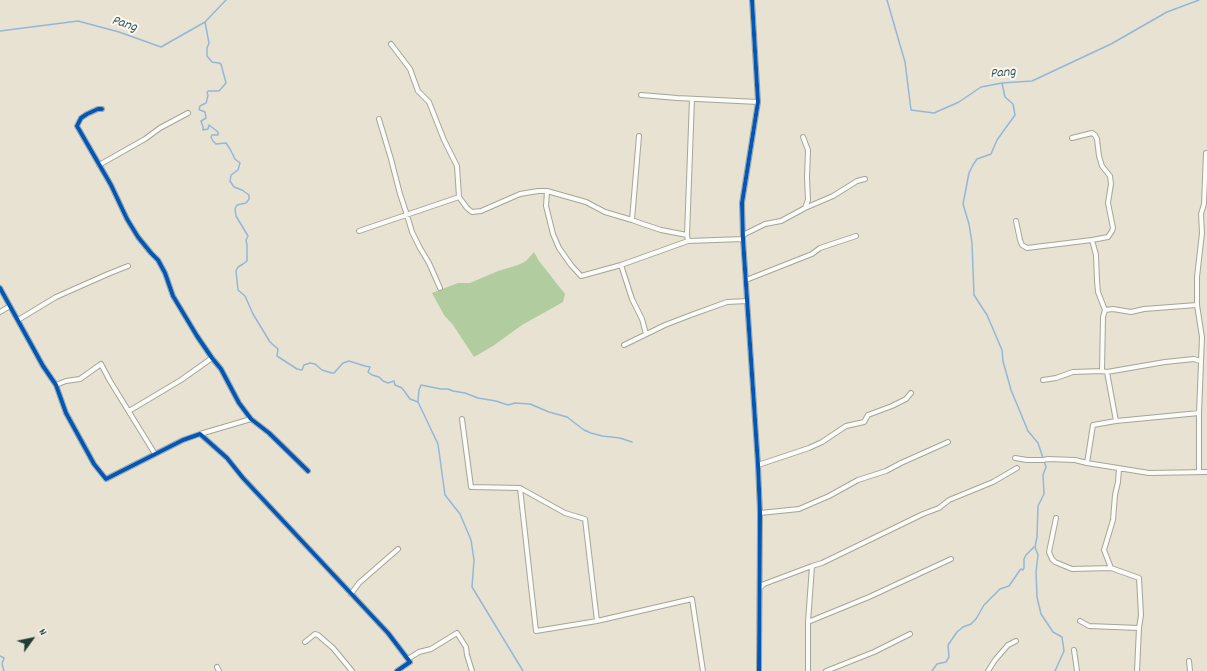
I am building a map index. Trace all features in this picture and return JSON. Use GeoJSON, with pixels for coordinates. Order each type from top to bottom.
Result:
{"type":"FeatureCollection","features":[{"type":"Feature","properties":{"kind":"street"},"geometry":{"type":"LineString","coordinates":[[752,0],[758,102],[742,203],[760,513],[759,671]]}},
{"type":"Feature","properties":{"kind":"street"},"geometry":{"type":"LineString","coordinates":[[391,44],[410,69],[418,92],[429,102],[444,140],[457,166],[459,197],[472,212],[481,210],[520,194],[547,191],[586,202],[605,212],[661,230],[687,235]]}},
{"type":"Feature","properties":{"kind":"street"},"geometry":{"type":"LineString","coordinates":[[641,95],[758,102]]}},
{"type":"Feature","properties":{"kind":"street"},"geometry":{"type":"LineString","coordinates":[[688,241],[692,99]]}},
{"type":"Feature","properties":{"kind":"street"},"geometry":{"type":"LineString","coordinates":[[102,109],[98,109],[81,118],[78,126],[111,185],[127,219],[138,237],[158,260],[165,273],[173,296],[212,358],[221,369],[239,402],[251,419],[269,433],[308,471]]}},
{"type":"Feature","properties":{"kind":"street"},"geometry":{"type":"LineString","coordinates":[[99,165],[188,113]]}},
{"type":"Feature","properties":{"kind":"street"},"geometry":{"type":"LineString","coordinates":[[379,119],[392,159],[400,194],[412,232],[429,263],[440,288]]}},
{"type":"Feature","properties":{"kind":"street"},"geometry":{"type":"LineString","coordinates":[[1016,221],[1020,240],[1027,248],[1108,237],[1112,232],[1113,228],[1108,203],[1111,184],[1110,176],[1102,166],[1095,134],[1092,133],[1072,138]]}},
{"type":"Feature","properties":{"kind":"street"},"geometry":{"type":"LineString","coordinates":[[632,220],[640,136]]}},
{"type":"Feature","properties":{"kind":"street"},"geometry":{"type":"LineString","coordinates":[[803,137],[808,150],[808,200],[805,208]]}},
{"type":"Feature","properties":{"kind":"street"},"geometry":{"type":"LineString","coordinates":[[1199,472],[1200,361],[1202,337],[1197,305],[1197,278],[1202,234],[1201,214],[1204,204],[1206,153]]}},
{"type":"Feature","properties":{"kind":"street"},"geometry":{"type":"LineString","coordinates":[[547,191],[546,206],[553,234],[559,248],[581,276],[621,265],[688,241],[743,237],[766,224],[782,221],[805,208],[837,194],[857,181],[865,179]]}},
{"type":"Feature","properties":{"kind":"street"},"geometry":{"type":"LineString","coordinates":[[360,231],[459,197]]}},
{"type":"Feature","properties":{"kind":"street"},"geometry":{"type":"LineString","coordinates":[[746,280],[812,254],[820,248],[856,236]]}},
{"type":"Feature","properties":{"kind":"street"},"geometry":{"type":"LineString","coordinates":[[1092,240],[1096,255],[1098,292],[1105,310],[1103,316],[1102,371]]}},
{"type":"Feature","properties":{"kind":"street"},"geometry":{"type":"LineString","coordinates":[[621,265],[632,299],[642,319],[646,334]]}},
{"type":"Feature","properties":{"kind":"street"},"geometry":{"type":"LineString","coordinates":[[18,320],[56,297],[128,266]]}},
{"type":"Feature","properties":{"kind":"street"},"geometry":{"type":"LineString","coordinates":[[0,288],[43,366],[56,385],[66,413],[94,464],[106,479],[183,440],[251,419]]}},
{"type":"Feature","properties":{"kind":"street"},"geometry":{"type":"LineString","coordinates":[[624,345],[671,322],[727,302],[747,301]]}},
{"type":"Feature","properties":{"kind":"street"},"geometry":{"type":"LineString","coordinates":[[1105,310],[1113,309],[1131,312],[1144,309],[1197,305]]}},
{"type":"Feature","properties":{"kind":"street"},"geometry":{"type":"LineString","coordinates":[[0,312],[10,306]]}},
{"type":"Feature","properties":{"kind":"street"},"geometry":{"type":"LineString","coordinates":[[1202,351],[1207,351]]}},
{"type":"Feature","properties":{"kind":"street"},"geometry":{"type":"LineString","coordinates":[[129,411],[182,380],[212,358]]}},
{"type":"Feature","properties":{"kind":"street"},"geometry":{"type":"LineString","coordinates":[[1043,380],[1056,378],[1073,372],[1107,372],[1165,362],[1194,359],[1200,361]]}},
{"type":"Feature","properties":{"kind":"street"},"geometry":{"type":"LineString","coordinates":[[56,385],[66,381],[80,379],[102,364],[110,381],[155,454]]}},
{"type":"Feature","properties":{"kind":"street"},"geometry":{"type":"LineString","coordinates":[[1107,372],[1116,421]]}},
{"type":"Feature","properties":{"kind":"street"},"geometry":{"type":"LineString","coordinates":[[758,465],[816,445],[846,426],[864,422],[868,415],[892,406],[906,398],[911,392]]}},
{"type":"Feature","properties":{"kind":"street"},"geometry":{"type":"LineString","coordinates":[[1087,463],[1093,425],[1116,421],[1199,413]]}},
{"type":"Feature","properties":{"kind":"street"},"geometry":{"type":"LineString","coordinates":[[462,419],[471,487],[520,488],[565,513],[584,519],[597,621]]}},
{"type":"Feature","properties":{"kind":"street"},"geometry":{"type":"LineString","coordinates":[[200,434],[227,458],[243,478],[388,634],[410,662],[397,671]]}},
{"type":"Feature","properties":{"kind":"street"},"geometry":{"type":"LineString","coordinates":[[760,513],[799,509],[830,496],[858,480],[886,471],[948,442]]}},
{"type":"Feature","properties":{"kind":"street"},"geometry":{"type":"LineString","coordinates":[[1015,458],[1026,460],[1075,460],[1119,469],[1149,473],[1207,472]]}},
{"type":"Feature","properties":{"kind":"street"},"geometry":{"type":"LineString","coordinates":[[760,588],[764,584],[822,563],[939,508],[949,500],[993,482],[1017,468]]}},
{"type":"Feature","properties":{"kind":"street"},"geometry":{"type":"LineString","coordinates":[[1111,568],[1104,550],[1114,520],[1115,495],[1119,469]]}},
{"type":"Feature","properties":{"kind":"street"},"geometry":{"type":"LineString","coordinates":[[520,488],[536,631],[597,621],[692,599],[703,671]]}},
{"type":"Feature","properties":{"kind":"street"},"geometry":{"type":"LineString","coordinates":[[1056,518],[1049,552],[1055,562],[1072,569],[1111,568],[1139,578],[1141,616],[1137,671]]}},
{"type":"Feature","properties":{"kind":"street"},"geometry":{"type":"LineString","coordinates":[[351,594],[359,583],[398,549]]}},
{"type":"Feature","properties":{"kind":"street"},"geometry":{"type":"LineString","coordinates":[[808,622],[951,559]]}},
{"type":"Feature","properties":{"kind":"street"},"geometry":{"type":"LineString","coordinates":[[808,671],[808,622],[812,566]]}},
{"type":"Feature","properties":{"kind":"street"},"geometry":{"type":"LineString","coordinates":[[1080,621],[1088,626],[1139,628]]}},
{"type":"Feature","properties":{"kind":"street"},"geometry":{"type":"LineString","coordinates":[[408,659],[419,652],[431,650],[457,633],[466,647],[472,671]]}},
{"type":"Feature","properties":{"kind":"street"},"geometry":{"type":"LineString","coordinates":[[305,642],[315,634],[318,635],[333,648],[352,671]]}},
{"type":"Feature","properties":{"kind":"street"},"geometry":{"type":"LineString","coordinates":[[826,671],[874,652],[910,634]]}},
{"type":"Feature","properties":{"kind":"street"},"geometry":{"type":"LineString","coordinates":[[988,671],[1008,644],[1016,641]]}},
{"type":"Feature","properties":{"kind":"street"},"geometry":{"type":"LineString","coordinates":[[1074,650],[1077,671]]}},
{"type":"Feature","properties":{"kind":"street"},"geometry":{"type":"LineString","coordinates":[[1189,661],[1190,671]]}},
{"type":"Feature","properties":{"kind":"green space"},"geometry":{"type":"Polygon","coordinates":[[[534,252],[539,261],[565,294],[563,302],[522,325],[493,346],[474,357],[453,325],[444,315],[432,293],[458,283],[470,283],[498,271],[518,265],[526,261],[534,252]]]}},
{"type":"Feature","properties":{"kind":"waterway","name":"Pang"},"geometry":{"type":"LineString","coordinates":[[0,31],[78,21],[119,32],[161,47],[205,22],[226,0]]}},
{"type":"Feature","properties":{"kind":"waterway","name":"Pang"},"geometry":{"type":"LineString","coordinates":[[887,0],[905,62],[911,110],[934,113],[959,102],[981,87],[1002,83],[1032,81],[1111,44],[1167,12],[1199,0]]}},
{"type":"Feature","properties":{"kind":"waterway"},"geometry":{"type":"LineString","coordinates":[[205,22],[209,43],[207,48],[207,56],[212,62],[221,64],[226,83],[219,91],[208,91],[206,103],[200,106],[199,109],[205,112],[206,118],[201,121],[203,130],[208,129],[209,125],[218,132],[218,135],[212,135],[211,137],[213,141],[216,144],[226,143],[235,159],[240,163],[238,170],[231,175],[230,181],[234,187],[249,195],[249,199],[246,203],[237,205],[235,209],[236,216],[248,236],[246,240],[247,261],[238,267],[236,271],[238,290],[245,296],[253,314],[270,342],[278,349],[277,356],[297,369],[302,370],[304,365],[310,363],[315,364],[322,370],[334,373],[343,363],[349,361],[370,367],[368,372],[379,377],[383,381],[388,383],[394,381],[395,385],[402,388],[410,399],[418,402],[438,444],[445,495],[460,514],[471,540],[474,560],[472,587],[523,671]]}},
{"type":"Feature","properties":{"kind":"waterway"},"geometry":{"type":"LineString","coordinates":[[1002,83],[1005,97],[1013,104],[1015,115],[997,140],[991,154],[977,159],[973,165],[969,173],[963,204],[969,224],[972,243],[974,295],[987,315],[1002,350],[1003,361],[1011,390],[1028,431],[1038,443],[1046,467],[1043,475],[1044,494],[1038,506],[1037,537],[1035,547],[1038,555],[1036,572],[1037,597],[1041,614],[1053,632],[1062,637],[1064,651],[1055,671]]}},
{"type":"Feature","properties":{"kind":"waterway"},"geometry":{"type":"LineString","coordinates":[[418,401],[421,385],[448,389],[508,405],[515,403],[530,404],[549,412],[567,417],[584,430],[591,433],[620,438],[632,442]]}},
{"type":"Feature","properties":{"kind":"waterway"},"geometry":{"type":"LineString","coordinates":[[932,671],[937,664],[946,662],[949,657],[948,645],[957,632],[963,627],[971,624],[976,619],[984,605],[1000,589],[1009,586],[1020,570],[1023,570],[1026,555],[1035,547]]}},
{"type":"Feature","properties":{"kind":"waterway"},"geometry":{"type":"LineString","coordinates":[[0,656],[4,658],[2,664],[4,671]]}},
{"type":"Feature","properties":{"kind":"cycle path"},"geometry":{"type":"LineString","coordinates":[[752,0],[758,102],[742,203],[760,513],[759,671]]}},
{"type":"Feature","properties":{"kind":"cycle path"},"geometry":{"type":"LineString","coordinates":[[102,109],[98,109],[81,118],[77,126],[111,185],[127,219],[138,237],[158,260],[165,273],[173,296],[197,336],[221,369],[239,403],[251,419],[269,433],[308,471]]}},
{"type":"Feature","properties":{"kind":"cycle path"},"geometry":{"type":"LineString","coordinates":[[0,288],[43,366],[56,385],[66,413],[94,464],[106,479],[183,440],[200,434],[227,458],[243,478],[388,633],[410,662],[397,671]]}}]}
